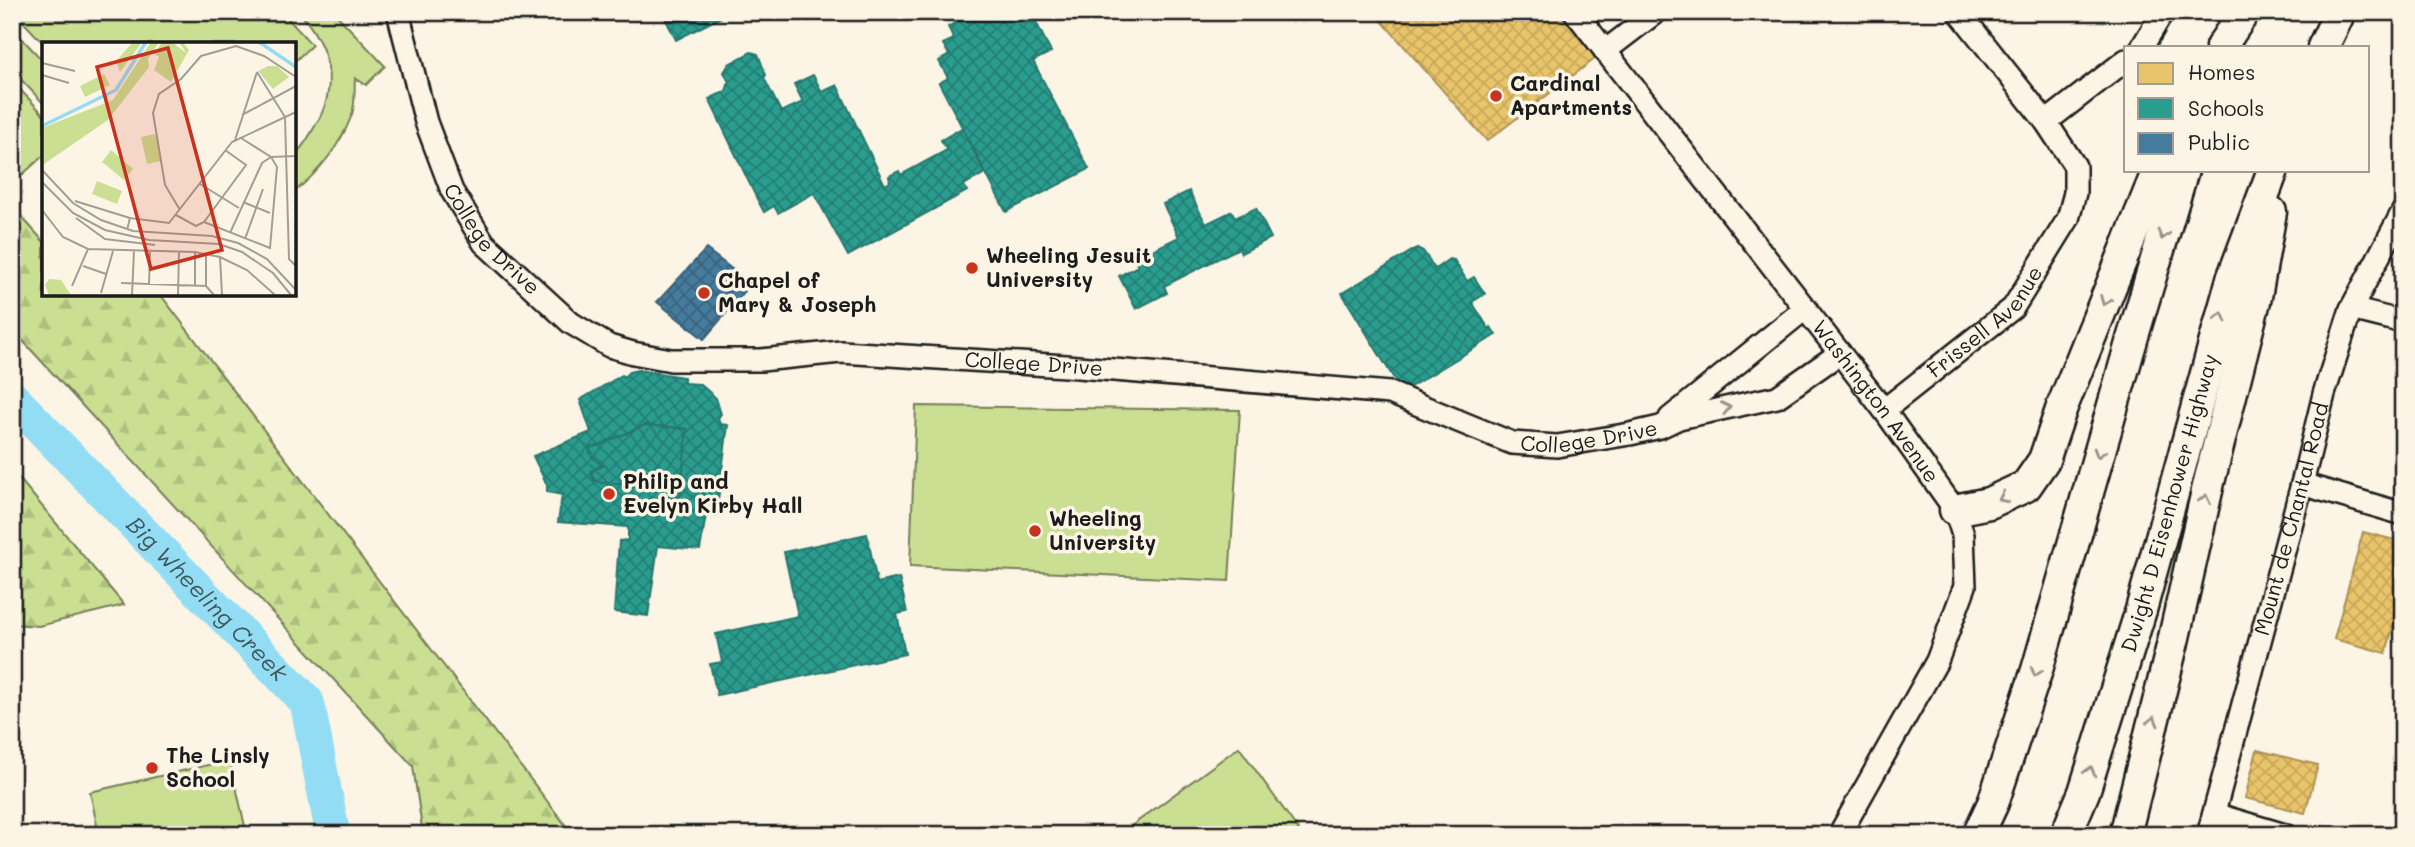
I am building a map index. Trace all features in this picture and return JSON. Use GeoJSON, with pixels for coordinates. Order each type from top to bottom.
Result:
{"type":"FeatureCollection","features":[{"type":"Feature","properties":{"kind":"highway"},"geometry":{"type":"LineString","coordinates":[[2222,46],[2244,12]]}},
{"type":"Feature","properties":{"kind":"highway"},"geometry":{"type":"LineString","coordinates":[[2234,46],[2251,12]]}},
{"type":"Feature","properties":{"kind":"highway"},"geometry":{"type":"LineString","coordinates":[[2323,46],[2340,12]]}},
{"type":"Feature","properties":{"kind":"highway"},"geometry":{"type":"LineString","coordinates":[[1955,510],[1989,503],[2016,492],[2026,486],[2044,460],[2062,407],[2157,172]]}},
{"type":"Feature","properties":{"kind":"highway"},"geometry":{"type":"LineString","coordinates":[[1979,835],[1993,803],[2037,670],[2182,172]]}},
{"type":"Feature","properties":{"kind":"highway","name":"Dwight D Eisenhower Highway"},"geometry":{"type":"LineString","coordinates":[[2066,835],[2084,792],[2141,610],[2232,279],[2274,172]]}},
{"type":"Feature","properties":{"kind":"highway"},"geometry":{"type":"LineString","coordinates":[[2125,835],[2256,297],[2275,172]]}},
{"type":"Feature","properties":{"kind":"street","name":"College Drive"},"geometry":{"type":"LineString","coordinates":[[398,12],[426,122],[452,191],[484,243],[571,323],[609,346],[671,360],[761,360],[841,352],[1076,366],[1390,393],[1512,443],[1557,446],[1630,434],[1660,427],[1679,418],[1777,397],[1840,353]]}},
{"type":"Feature","properties":{"kind":"street","name":"Washington Avenue"},"geometry":{"type":"LineString","coordinates":[[1575,12],[1884,410],[1955,510],[1964,535],[1965,586],[1937,661],[1839,835]]}},
{"type":"Feature","properties":{"kind":"street"},"geometry":{"type":"LineString","coordinates":[[1605,51],[1656,12]]}},
{"type":"Feature","properties":{"kind":"street","name":"Frissell Avenue"},"geometry":{"type":"LineString","coordinates":[[1884,410],[2014,308],[2068,219],[2075,193],[2075,166],[2046,122],[1959,12]]}},
{"type":"Feature","properties":{"kind":"street"},"geometry":{"type":"LineString","coordinates":[[2143,46],[2163,12]]}},
{"type":"Feature","properties":{"kind":"street"},"geometry":{"type":"LineString","coordinates":[[2046,122],[2124,62]]}},
{"type":"Feature","properties":{"kind":"street","name":"Mount de Chantal Road"},"geometry":{"type":"LineString","coordinates":[[2208,835],[2324,394],[2351,309],[2403,211]]}},
{"type":"Feature","properties":{"kind":"street"},"geometry":{"type":"LineString","coordinates":[[1660,427],[1806,308]]}},
{"type":"Feature","properties":{"kind":"street"},"geometry":{"type":"LineString","coordinates":[[2351,309],[2403,322]]}},
{"type":"Feature","properties":{"kind":"street"},"geometry":{"type":"LineString","coordinates":[[2302,484],[2403,514]]}},
{"type":"Feature","properties":{"kind":"street"},"geometry":{"type":"LineString","coordinates":[[2214,814],[2285,835]]}},
{"type":"Feature","properties":{"kind":"green space"},"geometry":{"type":"Polygon","coordinates":[[[14,12],[282,12],[312,45],[296,60],[296,42],[42,42],[14,12]]]}},
{"type":"Feature","properties":{"kind":"green space"},"geometry":{"type":"Polygon","coordinates":[[[299,12],[334,12],[385,66],[366,85],[355,78],[353,113],[341,138],[320,168],[296,190],[296,153],[322,113],[329,83],[324,53],[310,25],[299,12]]]}},
{"type":"Feature","properties":{"kind":"green space"},"geometry":{"type":"Polygon","coordinates":[[[12,28],[42,60],[42,102],[12,70],[12,28]]]}},
{"type":"Feature","properties":{"kind":"green space"},"geometry":{"type":"Polygon","coordinates":[[[12,81],[42,113],[42,157],[23,174],[12,162],[12,81]]]}},
{"type":"Feature","properties":{"kind":"green space"},"geometry":{"type":"Polygon","coordinates":[[[12,206],[42,240],[42,296],[162,296],[573,835],[423,835],[413,766],[12,329],[12,206]]]}},
{"type":"Feature","properties":{"kind":"green space"},"geometry":{"type":"Polygon","coordinates":[[[916,406],[1240,410],[1229,581],[910,566],[916,406]]]}},
{"type":"Feature","properties":{"kind":"green space"},"geometry":{"type":"Polygon","coordinates":[[[12,470],[124,605],[39,626],[12,624],[12,470]]]}},
{"type":"Feature","properties":{"kind":"green space"},"geometry":{"type":"Polygon","coordinates":[[[1239,747],[1302,835],[1119,835],[1239,747]]]}},
{"type":"Feature","properties":{"kind":"green space"},"geometry":{"type":"Polygon","coordinates":[[[230,760],[247,835],[99,835],[90,792],[230,760]]]}},
{"type":"Feature","properties":{"kind":"building: Homes","name":"Cardinal Apartments"},"geometry":{"type":"Polygon","coordinates":[[[1374,12],[1571,12],[1605,51],[1487,141],[1374,12]]]}},
{"type":"Feature","properties":{"kind":"building: Homes"},"geometry":{"type":"Polygon","coordinates":[[[2363,532],[2403,542],[2403,590],[2386,653],[2334,639],[2363,532]]]}},
{"type":"Feature","properties":{"kind":"building: Homes"},"geometry":{"type":"Polygon","coordinates":[[[2257,750],[2318,765],[2305,813],[2245,798],[2257,750]]]}},
{"type":"Feature","properties":{"kind":"building: Schools"},"geometry":{"type":"Polygon","coordinates":[[[662,12],[724,12],[725,15],[676,40],[662,12]]]}},
{"type":"Feature","properties":{"kind":"building: Schools"},"geometry":{"type":"Polygon","coordinates":[[[953,12],[1031,12],[1051,52],[1033,61],[1089,169],[1006,212],[939,83],[948,78],[939,61],[949,55],[943,44],[954,39],[948,27],[958,21],[953,12]]]}},
{"type":"Feature","properties":{"kind":"building: Schools"},"geometry":{"type":"Polygon","coordinates":[[[751,52],[758,54],[766,75],[764,78],[781,112],[803,102],[794,84],[813,75],[822,92],[837,85],[885,185],[890,182],[889,176],[899,171],[901,175],[947,150],[941,140],[962,128],[985,173],[964,185],[967,191],[848,256],[814,193],[778,213],[774,206],[764,212],[709,99],[726,91],[729,82],[724,72],[729,64],[751,52]]]}},
{"type":"Feature","properties":{"kind":"building: Schools"},"geometry":{"type":"Polygon","coordinates":[[[1189,191],[1206,224],[1232,211],[1235,218],[1256,208],[1271,238],[1241,253],[1239,248],[1164,286],[1167,293],[1136,309],[1119,276],[1138,266],[1134,259],[1179,237],[1163,204],[1189,191]]]}},
{"type":"Feature","properties":{"kind":"building: Schools"},"geometry":{"type":"Polygon","coordinates":[[[1417,248],[1423,251],[1435,269],[1449,259],[1454,260],[1467,281],[1474,277],[1485,294],[1472,302],[1489,329],[1491,327],[1496,335],[1402,392],[1342,293],[1417,248]]]}},
{"type":"Feature","properties":{"kind":"building: Schools","name":"Philip and Evelyn Kirby Hall"},"geometry":{"type":"Polygon","coordinates":[[[638,370],[684,377],[684,383],[700,384],[716,398],[721,414],[718,418],[720,424],[728,425],[716,516],[706,515],[700,550],[658,546],[648,616],[614,612],[619,541],[628,540],[628,527],[558,522],[562,495],[547,492],[547,485],[533,456],[591,432],[580,400],[629,372],[638,370]],[[645,425],[589,448],[591,455],[603,466],[591,471],[594,480],[602,483],[652,483],[656,490],[663,491],[664,497],[680,499],[687,429],[645,425]]]}},
{"type":"Feature","properties":{"kind":"building: Schools"},"geometry":{"type":"Polygon","coordinates":[[[645,425],[687,429],[680,499],[664,497],[663,491],[656,490],[652,483],[602,483],[594,480],[591,471],[603,466],[591,455],[589,448],[645,425]]]}},
{"type":"Feature","properties":{"kind":"building: Schools"},"geometry":{"type":"Polygon","coordinates":[[[867,534],[877,583],[899,578],[907,612],[897,614],[905,654],[717,695],[710,664],[722,662],[716,634],[798,616],[784,552],[867,534]]]}},
{"type":"Feature","properties":{"kind":"building: Public","name":"Chapel of Mary & Joseph"},"geometry":{"type":"Polygon","coordinates":[[[706,249],[751,284],[704,339],[657,302],[706,249]]]}},
{"type":"Feature","properties":{"kind":"waterway","name":"Big Wheeling Creek"},"geometry":{"type":"LineString","coordinates":[[12,398],[307,702],[333,835]]}},
{"type":"Feature","properties":{"kind":"place","name":"Cardinal Apartments"},"geometry":{"type":"Point","coordinates":[1496,96]}},
{"type":"Feature","properties":{"kind":"place","name":"Wheeling Jesuit University"},"geometry":{"type":"Point","coordinates":[972,268]}},
{"type":"Feature","properties":{"kind":"place","name":"Chapel of Mary & Joseph"},"geometry":{"type":"Point","coordinates":[704,293]}},
{"type":"Feature","properties":{"kind":"place","name":"Philip and Evelyn Kirby Hall"},"geometry":{"type":"Point","coordinates":[609,494]}},
{"type":"Feature","properties":{"kind":"place","name":"Wheeling University"},"geometry":{"type":"Point","coordinates":[1035,531]}},
{"type":"Feature","properties":{"kind":"place","name":"The Linsly School"},"geometry":{"type":"Point","coordinates":[152,768]}}]}
